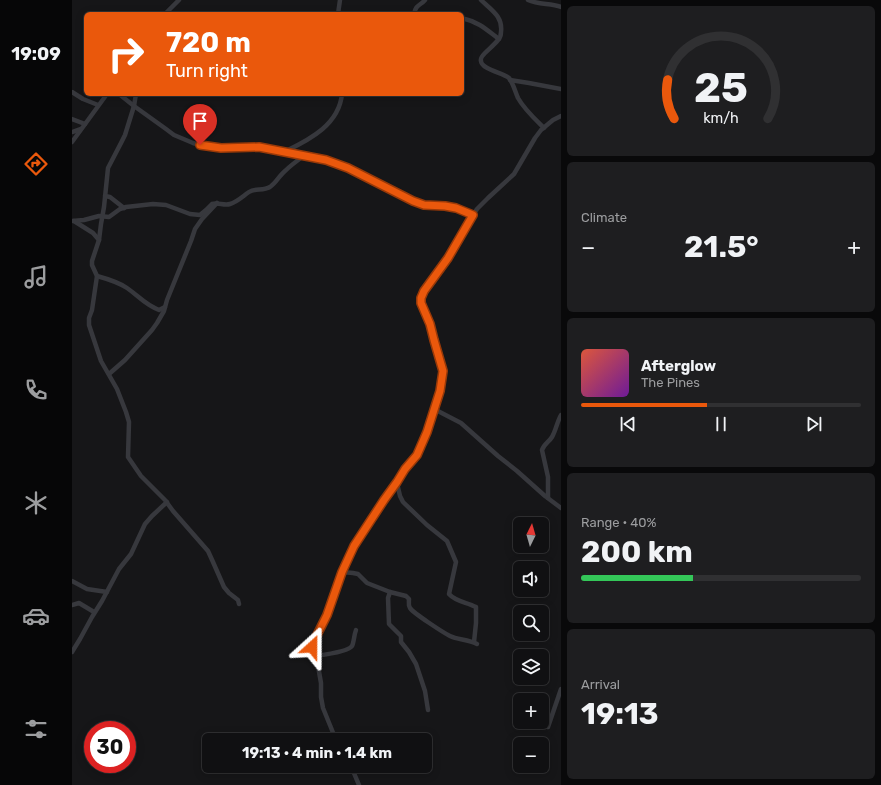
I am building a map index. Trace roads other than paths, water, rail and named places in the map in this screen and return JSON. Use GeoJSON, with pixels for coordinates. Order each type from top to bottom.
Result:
{"type":"FeatureCollection","features":[{"type":"Feature","properties":{"kind":"street"},"geometry":{"type":"LineString","coordinates":[[168,12],[180,0]]}},
{"type":"Feature","properties":{"kind":"street"},"geometry":{"type":"LineString","coordinates":[[338,12],[340,0]]}},
{"type":"Feature","properties":{"kind":"street"},"geometry":{"type":"LineString","coordinates":[[415,12],[416,8],[425,0]]}},
{"type":"Feature","properties":{"kind":"street"},"geometry":{"type":"LineString","coordinates":[[481,0],[496,13],[501,22],[502,30],[499,39],[484,54],[481,61],[484,66],[510,80],[520,102],[544,128]]}},
{"type":"Feature","properties":{"kind":"street"},"geometry":{"type":"LineString","coordinates":[[528,0],[561,7]]}},
{"type":"Feature","properties":{"kind":"street"},"geometry":{"type":"LineString","coordinates":[[464,20],[475,22],[499,39]]}},
{"type":"Feature","properties":{"kind":"street"},"geometry":{"type":"LineString","coordinates":[[510,80],[529,82],[561,89]]}},
{"type":"Feature","properties":{"kind":"street"},"geometry":{"type":"LineString","coordinates":[[72,92],[83,99],[98,105]]}},
{"type":"Feature","properties":{"kind":"street"},"geometry":{"type":"LineString","coordinates":[[72,142],[105,96]]}},
{"type":"Feature","properties":{"kind":"street"},"geometry":{"type":"LineString","coordinates":[[122,96],[174,134],[200,145],[230,149],[256,147],[326,160],[342,166],[413,201],[424,205],[456,208],[473,215]]}},
{"type":"Feature","properties":{"kind":"street"},"geometry":{"type":"LineString","coordinates":[[136,96],[134,106],[121,143],[108,168],[99,240],[92,263],[97,276],[89,323],[99,356],[117,389],[128,420],[128,457],[144,478],[158,491],[208,551],[222,584],[229,593],[238,600],[239,604]]}},
{"type":"Feature","properties":{"kind":"street"},"geometry":{"type":"LineString","coordinates":[[285,152],[309,139],[327,125],[336,115],[343,96]]}},
{"type":"Feature","properties":{"kind":"street"},"geometry":{"type":"LineString","coordinates":[[333,733],[323,708],[318,666],[312,647],[327,615],[342,572],[354,546],[405,469],[417,455],[427,432],[440,391],[443,371],[430,324],[421,303],[421,298],[424,291],[448,258],[473,215],[483,203],[514,174],[535,138],[553,120],[561,116]]}},
{"type":"Feature","properties":{"kind":"street"},"geometry":{"type":"LineString","coordinates":[[72,119],[85,124]]}},
{"type":"Feature","properties":{"kind":"street"},"geometry":{"type":"LineString","coordinates":[[72,132],[81,129]]}},
{"type":"Feature","properties":{"kind":"street"},"geometry":{"type":"LineString","coordinates":[[73,221],[110,216],[129,206],[152,204],[165,205],[190,214],[198,215],[203,213],[212,204],[217,203],[230,205],[251,191],[270,187],[289,167],[305,155]]}},
{"type":"Feature","properties":{"kind":"street"},"geometry":{"type":"LineString","coordinates":[[105,196],[110,197],[124,208]]}},
{"type":"Feature","properties":{"kind":"street"},"geometry":{"type":"LineString","coordinates":[[109,374],[125,360],[157,323],[195,229],[217,203]]}},
{"type":"Feature","properties":{"kind":"street"},"geometry":{"type":"LineString","coordinates":[[73,221],[93,233],[99,240]]}},
{"type":"Feature","properties":{"kind":"street"},"geometry":{"type":"LineString","coordinates":[[97,276],[112,280],[124,286],[144,303],[159,310],[165,306]]}},
{"type":"Feature","properties":{"kind":"street"},"geometry":{"type":"LineString","coordinates":[[434,409],[461,423],[561,508]]}},
{"type":"Feature","properties":{"kind":"street"},"geometry":{"type":"LineString","coordinates":[[548,498],[548,477],[542,450],[552,438],[561,415]]}},
{"type":"Feature","properties":{"kind":"street"},"geometry":{"type":"LineString","coordinates":[[342,572],[356,574],[367,583],[390,592],[406,596],[409,599],[411,610],[446,634],[475,643],[476,607],[450,597],[449,594],[456,562],[448,543],[426,525],[403,502],[397,482]]}},
{"type":"Feature","properties":{"kind":"street"},"geometry":{"type":"LineString","coordinates":[[554,502],[561,500]]}},
{"type":"Feature","properties":{"kind":"street"},"geometry":{"type":"LineString","coordinates":[[72,652],[119,570],[131,554],[145,524],[167,502]]}},
{"type":"Feature","properties":{"kind":"street"},"geometry":{"type":"LineString","coordinates":[[72,581],[86,589],[107,592]]}},
{"type":"Feature","properties":{"kind":"street"},"geometry":{"type":"LineString","coordinates":[[390,592],[388,598],[389,624],[401,636],[401,642],[416,664],[425,691],[428,710]]}},
{"type":"Feature","properties":{"kind":"street"},"geometry":{"type":"LineString","coordinates":[[72,605],[79,603],[94,612]]}},
{"type":"Feature","properties":{"kind":"street"},"geometry":{"type":"LineString","coordinates":[[315,656],[351,648],[356,630]]}},
{"type":"Feature","properties":{"kind":"street"},"geometry":{"type":"LineString","coordinates":[[549,724],[561,689]]}},
{"type":"Feature","properties":{"kind":"street"},"geometry":{"type":"LineString","coordinates":[[353,773],[359,785]]}}]}
